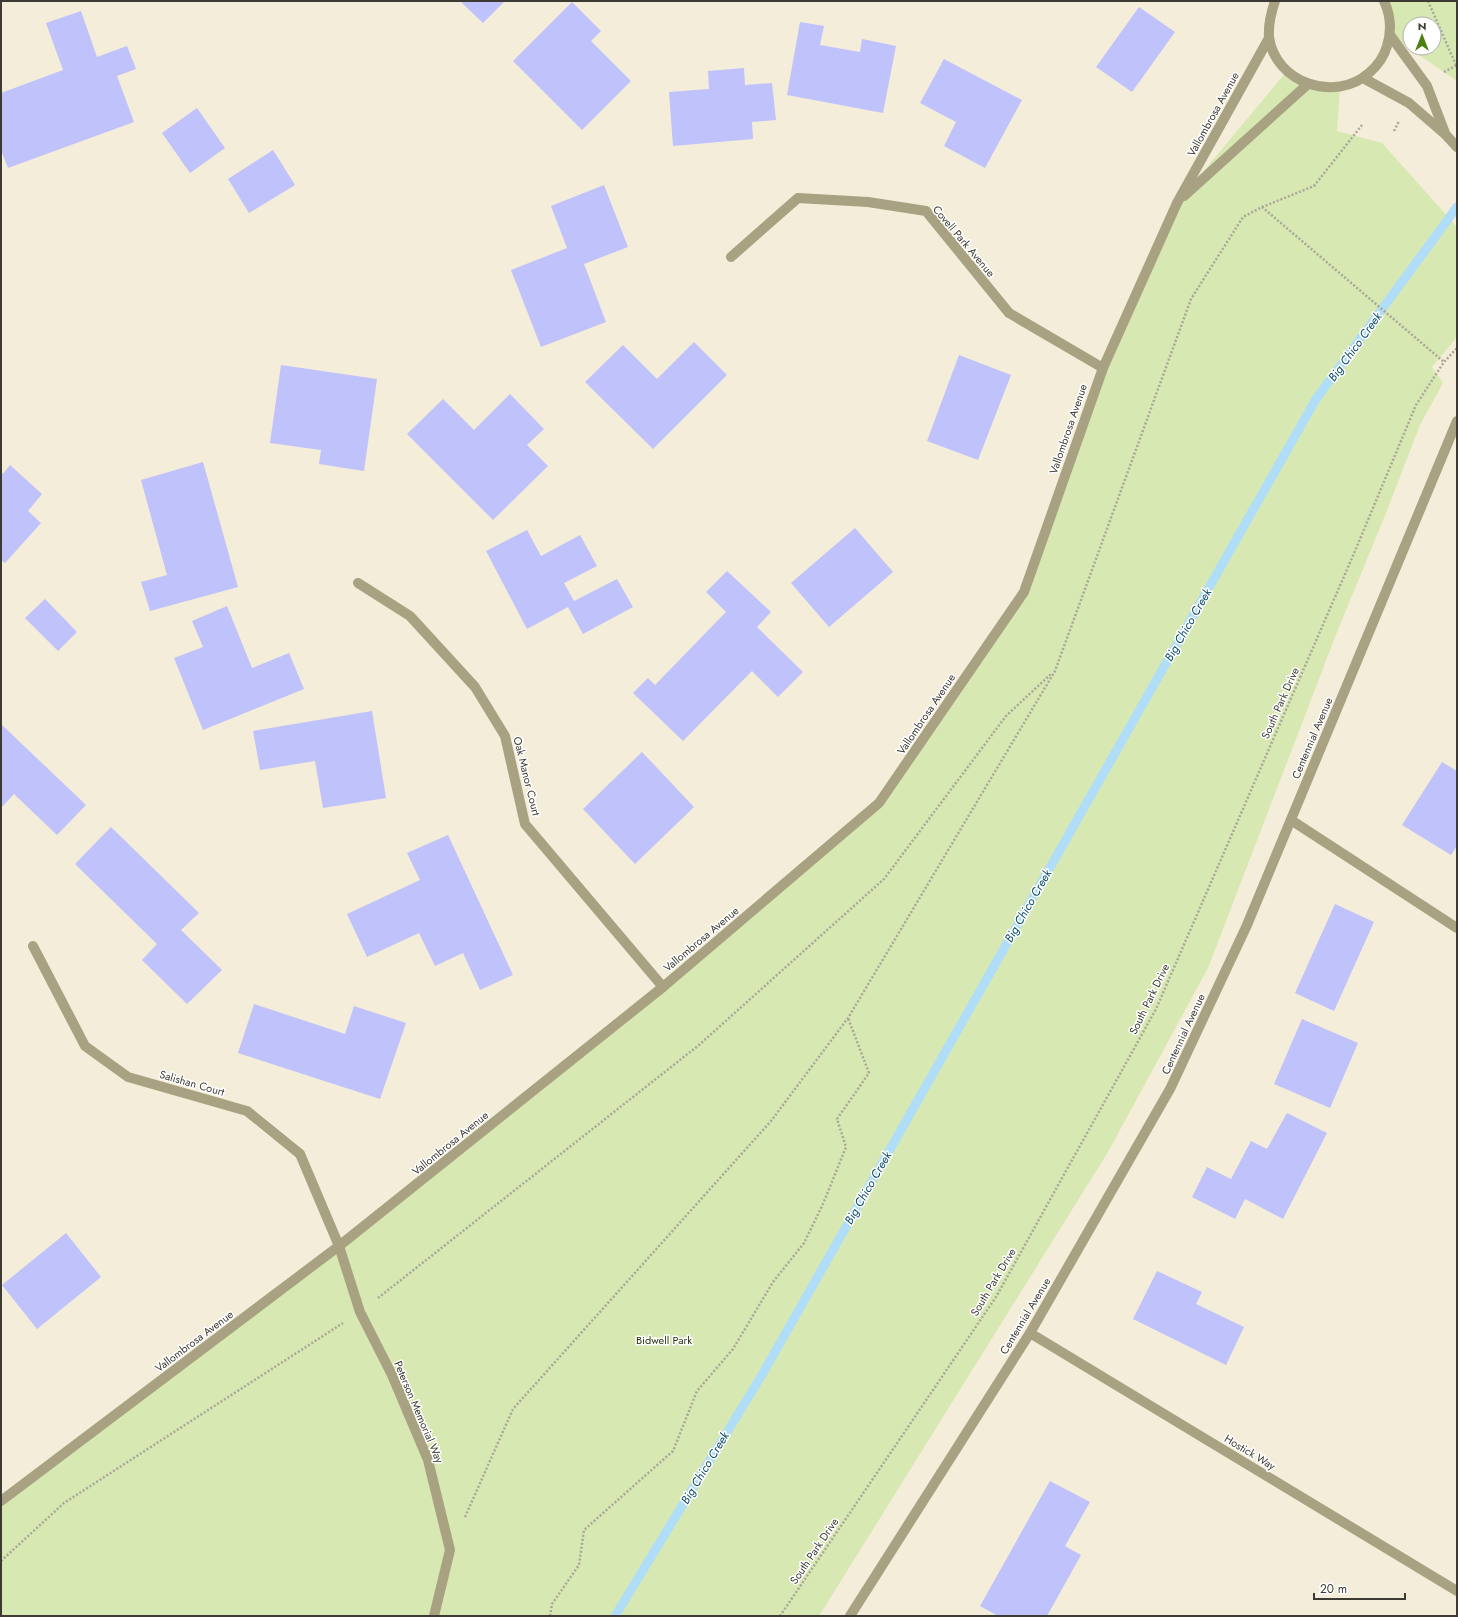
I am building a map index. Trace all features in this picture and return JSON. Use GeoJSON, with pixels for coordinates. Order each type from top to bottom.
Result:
{"type":"FeatureCollection","features":[{"type":"Feature","properties":{"kind":"street"},"geometry":{"type":"LineString","coordinates":[[1275,1],[1269,17],[1269,38],[1274,54],[1284,68],[1297,78],[1308,84],[1324,88],[1340,87],[1352,84],[1363,78],[1376,67],[1386,52],[1390,34],[1390,20],[1384,1]]}},
{"type":"Feature","properties":{"kind":"street"},"geometry":{"type":"LineString","coordinates":[[1390,34],[1427,86],[1446,135]]}},
{"type":"Feature","properties":{"kind":"street","name":"Vallombrosa Avenue"},"geometry":{"type":"LineString","coordinates":[[1,1501],[339,1246],[664,987],[879,803],[1024,592],[1102,368],[1177,203],[1269,38]]}},
{"type":"Feature","properties":{"kind":"street"},"geometry":{"type":"LineString","coordinates":[[1363,78],[1409,103],[1446,135],[1457,147]]}},
{"type":"Feature","properties":{"kind":"street","name":"Vallombrosa Avenue"},"geometry":{"type":"LineString","coordinates":[[1177,203],[1308,84]]}},
{"type":"Feature","properties":{"kind":"street","name":"Covell Park Avenue"},"geometry":{"type":"LineString","coordinates":[[731,257],[798,198],[868,202],[926,211],[1008,313],[1102,368]]}},
{"type":"Feature","properties":{"kind":"street","name":"Centennial Avenue"},"geometry":{"type":"LineString","coordinates":[[850,1616],[1030,1333],[1170,1089],[1247,925],[1457,421]]}},
{"type":"Feature","properties":{"kind":"street","name":"Oak Manor Court"},"geometry":{"type":"LineString","coordinates":[[358,583],[410,616],[475,687],[505,736],[525,824],[664,987]]}},
{"type":"Feature","properties":{"kind":"street"},"geometry":{"type":"LineString","coordinates":[[1291,820],[1457,928]]}},
{"type":"Feature","properties":{"kind":"street","name":"Salishan Court"},"geometry":{"type":"LineString","coordinates":[[33,946],[85,1046],[128,1077],[247,1111],[300,1154],[339,1246]]}},
{"type":"Feature","properties":{"kind":"street","name":"Peterson Memorial Way"},"geometry":{"type":"LineString","coordinates":[[339,1246],[360,1312],[392,1375],[428,1460],[450,1550],[434,1616]]}},
{"type":"Feature","properties":{"kind":"street","name":"Hostick Way"},"geometry":{"type":"LineString","coordinates":[[1030,1333],[1457,1591]]}},
{"type":"Feature","properties":{"kind":"path"},"geometry":{"type":"LineString","coordinates":[[1428,1],[1457,65],[1442,73]]}},
{"type":"Feature","properties":{"kind":"path"},"geometry":{"type":"LineString","coordinates":[[450,1550],[513,1409],[771,1121],[848,1018],[1055,671],[1191,299],[1243,217],[1262,207],[1314,186],[1362,125]]}},
{"type":"Feature","properties":{"kind":"path"},"geometry":{"type":"LineString","coordinates":[[1262,207],[1444,362]]}},
{"type":"Feature","properties":{"kind":"path","name":"South Park Drive"},"geometry":{"type":"LineString","coordinates":[[780,1616],[996,1296],[1156,1009],[1355,551],[1416,405],[1444,362],[1457,348]]}},
{"type":"Feature","properties":{"kind":"path"},"geometry":{"type":"LineString","coordinates":[[1,1561],[64,1503],[360,1312],[699,1045],[884,879],[1006,716],[1055,671]]}},
{"type":"Feature","properties":{"kind":"path"},"geometry":{"type":"LineString","coordinates":[[550,1616],[552,1604],[579,1565],[584,1530],[673,1451],[697,1392],[733,1349],[773,1282],[804,1244],[823,1204],[846,1148],[837,1119],[869,1073],[848,1018]]}},
{"type":"Feature","properties":{"kind":"green space"},"geometry":{"type":"Polygon","coordinates":[[[1384,1],[1457,1],[1457,81],[1421,56],[1442,56],[1442,16],[1402,16],[1402,43],[1390,35],[1384,1]]]}},
{"type":"Feature","properties":{"kind":"green space","name":"Bidwell Park"},"geometry":{"type":"Polygon","coordinates":[[[1287,71],[1297,78],[1340,87],[1337,131],[1382,143],[1457,227],[1457,337],[1432,367],[1443,383],[1420,425],[1337,632],[1208,968],[1108,1152],[819,1616],[1,1616],[1,1501],[339,1246],[879,803],[1024,592],[1103,368],[1177,203],[1287,71]]]}},
{"type":"Feature","properties":{"kind":"building"},"geometry":{"type":"Polygon","coordinates":[[[460,1],[505,1],[483,23],[460,1]]]}},
{"type":"Feature","properties":{"kind":"building"},"geometry":{"type":"Polygon","coordinates":[[[572,2],[601,31],[591,41],[631,81],[582,130],[513,61],[572,2]]]}},
{"type":"Feature","properties":{"kind":"building"},"geometry":{"type":"Polygon","coordinates":[[[1139,7],[1175,32],[1132,92],[1096,67],[1139,7]]]}},
{"type":"Feature","properties":{"kind":"building"},"geometry":{"type":"Polygon","coordinates":[[[81,11],[97,57],[127,46],[136,69],[117,76],[134,122],[8,168],[1,150],[1,93],[63,70],[46,23],[81,11]]]}},
{"type":"Feature","properties":{"kind":"building"},"geometry":{"type":"Polygon","coordinates":[[[800,22],[824,26],[820,45],[860,52],[862,39],[896,46],[883,113],[787,95],[800,22]]]}},
{"type":"Feature","properties":{"kind":"building"},"geometry":{"type":"Polygon","coordinates":[[[944,59],[1022,100],[985,168],[944,146],[956,122],[920,103],[944,59]]]}},
{"type":"Feature","properties":{"kind":"building"},"geometry":{"type":"Polygon","coordinates":[[[744,68],[745,85],[772,83],[776,120],[752,122],[753,139],[673,146],[669,92],[709,89],[708,71],[744,68]]]}},
{"type":"Feature","properties":{"kind":"building"},"geometry":{"type":"Polygon","coordinates":[[[197,108],[225,148],[190,173],[162,133],[197,108]]]}},
{"type":"Feature","properties":{"kind":"building"},"geometry":{"type":"Polygon","coordinates":[[[273,150],[295,185],[249,213],[228,179],[273,150]]]}},
{"type":"Feature","properties":{"kind":"building"},"geometry":{"type":"Polygon","coordinates":[[[604,185],[628,247],[584,264],[606,322],[541,347],[511,270],[567,248],[551,206],[604,185]]]}},
{"type":"Feature","properties":{"kind":"building"},"geometry":{"type":"Polygon","coordinates":[[[694,342],[727,375],[653,449],[585,382],[623,345],[657,379],[694,342]]]}},
{"type":"Feature","properties":{"kind":"building"},"geometry":{"type":"Polygon","coordinates":[[[959,355],[1011,375],[978,460],[927,441],[959,355]]]}},
{"type":"Feature","properties":{"kind":"building"},"geometry":{"type":"Polygon","coordinates":[[[281,365],[377,379],[364,471],[319,464],[321,450],[270,443],[281,365]]]}},
{"type":"Feature","properties":{"kind":"building"},"geometry":{"type":"Polygon","coordinates":[[[510,394],[544,429],[527,445],[548,466],[493,520],[407,434],[443,399],[474,430],[510,394]]]}},
{"type":"Feature","properties":{"kind":"building"},"geometry":{"type":"Polygon","coordinates":[[[203,462],[238,587],[150,611],[141,582],[167,575],[141,480],[203,462]]]}},
{"type":"Feature","properties":{"kind":"building"},"geometry":{"type":"Polygon","coordinates":[[[10,465],[42,494],[28,511],[41,523],[5,563],[1,560],[1,471],[3,474],[10,465]]]}},
{"type":"Feature","properties":{"kind":"building"},"geometry":{"type":"Polygon","coordinates":[[[855,528],[893,572],[829,627],[791,583],[855,528]]]}},
{"type":"Feature","properties":{"kind":"building"},"geometry":{"type":"Polygon","coordinates":[[[527,530],[541,556],[580,535],[597,566],[564,583],[574,601],[617,579],[633,607],[583,634],[568,607],[527,629],[486,551],[527,530]]]}},
{"type":"Feature","properties":{"kind":"building"},"geometry":{"type":"Polygon","coordinates":[[[727,571],[771,612],[757,627],[803,672],[778,697],[752,671],[683,741],[633,693],[648,678],[655,685],[726,612],[706,592],[727,571]]]}},
{"type":"Feature","properties":{"kind":"building"},"geometry":{"type":"Polygon","coordinates":[[[45,599],[77,632],[58,651],[25,618],[45,599]]]}},
{"type":"Feature","properties":{"kind":"building"},"geometry":{"type":"Polygon","coordinates":[[[227,606],[252,668],[289,653],[304,689],[203,730],[174,658],[203,647],[192,621],[227,606]]]}},
{"type":"Feature","properties":{"kind":"building"},"geometry":{"type":"Polygon","coordinates":[[[372,711],[386,798],[323,808],[315,761],[260,770],[253,731],[372,711]]]}},
{"type":"Feature","properties":{"kind":"building"},"geometry":{"type":"Polygon","coordinates":[[[1,724],[86,805],[57,835],[14,794],[1,808],[1,724]]]}},
{"type":"Feature","properties":{"kind":"building"},"geometry":{"type":"Polygon","coordinates":[[[642,752],[694,807],[635,864],[583,809],[642,752]]]}},
{"type":"Feature","properties":{"kind":"building"},"geometry":{"type":"Polygon","coordinates":[[[1442,762],[1457,771],[1457,846],[1451,855],[1402,825],[1442,762]]]}},
{"type":"Feature","properties":{"kind":"building"},"geometry":{"type":"Polygon","coordinates":[[[111,827],[199,913],[181,930],[222,970],[187,1004],[142,960],[157,944],[75,864],[111,827]]]}},
{"type":"Feature","properties":{"kind":"building"},"geometry":{"type":"Polygon","coordinates":[[[448,835],[513,975],[480,990],[463,953],[435,966],[419,933],[367,957],[347,914],[420,880],[407,853],[448,835]]]}},
{"type":"Feature","properties":{"kind":"building"},"geometry":{"type":"Polygon","coordinates":[[[1335,904],[1374,922],[1334,1011],[1295,993],[1335,904]]]}},
{"type":"Feature","properties":{"kind":"building"},"geometry":{"type":"Polygon","coordinates":[[[254,1004],[345,1034],[354,1006],[406,1023],[380,1099],[238,1053],[254,1004]]]}},
{"type":"Feature","properties":{"kind":"building"},"geometry":{"type":"Polygon","coordinates":[[[1302,1019],[1358,1043],[1330,1108],[1274,1084],[1302,1019]]]}},
{"type":"Feature","properties":{"kind":"building"},"geometry":{"type":"Polygon","coordinates":[[[1287,1113],[1327,1133],[1283,1219],[1245,1199],[1235,1219],[1192,1197],[1207,1167],[1231,1179],[1251,1141],[1267,1149],[1287,1113]]]}},
{"type":"Feature","properties":{"kind":"building"},"geometry":{"type":"Polygon","coordinates":[[[66,1233],[101,1277],[37,1329],[2,1285],[66,1233]]]}},
{"type":"Feature","properties":{"kind":"building"},"geometry":{"type":"Polygon","coordinates":[[[1157,1271],[1202,1292],[1196,1304],[1244,1327],[1226,1365],[1133,1319],[1157,1271]]]}},
{"type":"Feature","properties":{"kind":"building"},"geometry":{"type":"Polygon","coordinates":[[[1050,1481],[1090,1502],[1065,1546],[1081,1555],[1047,1616],[998,1616],[980,1606],[1050,1481]]]}},
{"type":"Feature","properties":{"kind":"waterway","name":"Big Chico Creek"},"geometry":{"type":"LineString","coordinates":[[615,1616],[763,1373],[1316,399],[1457,207]]}}]}
